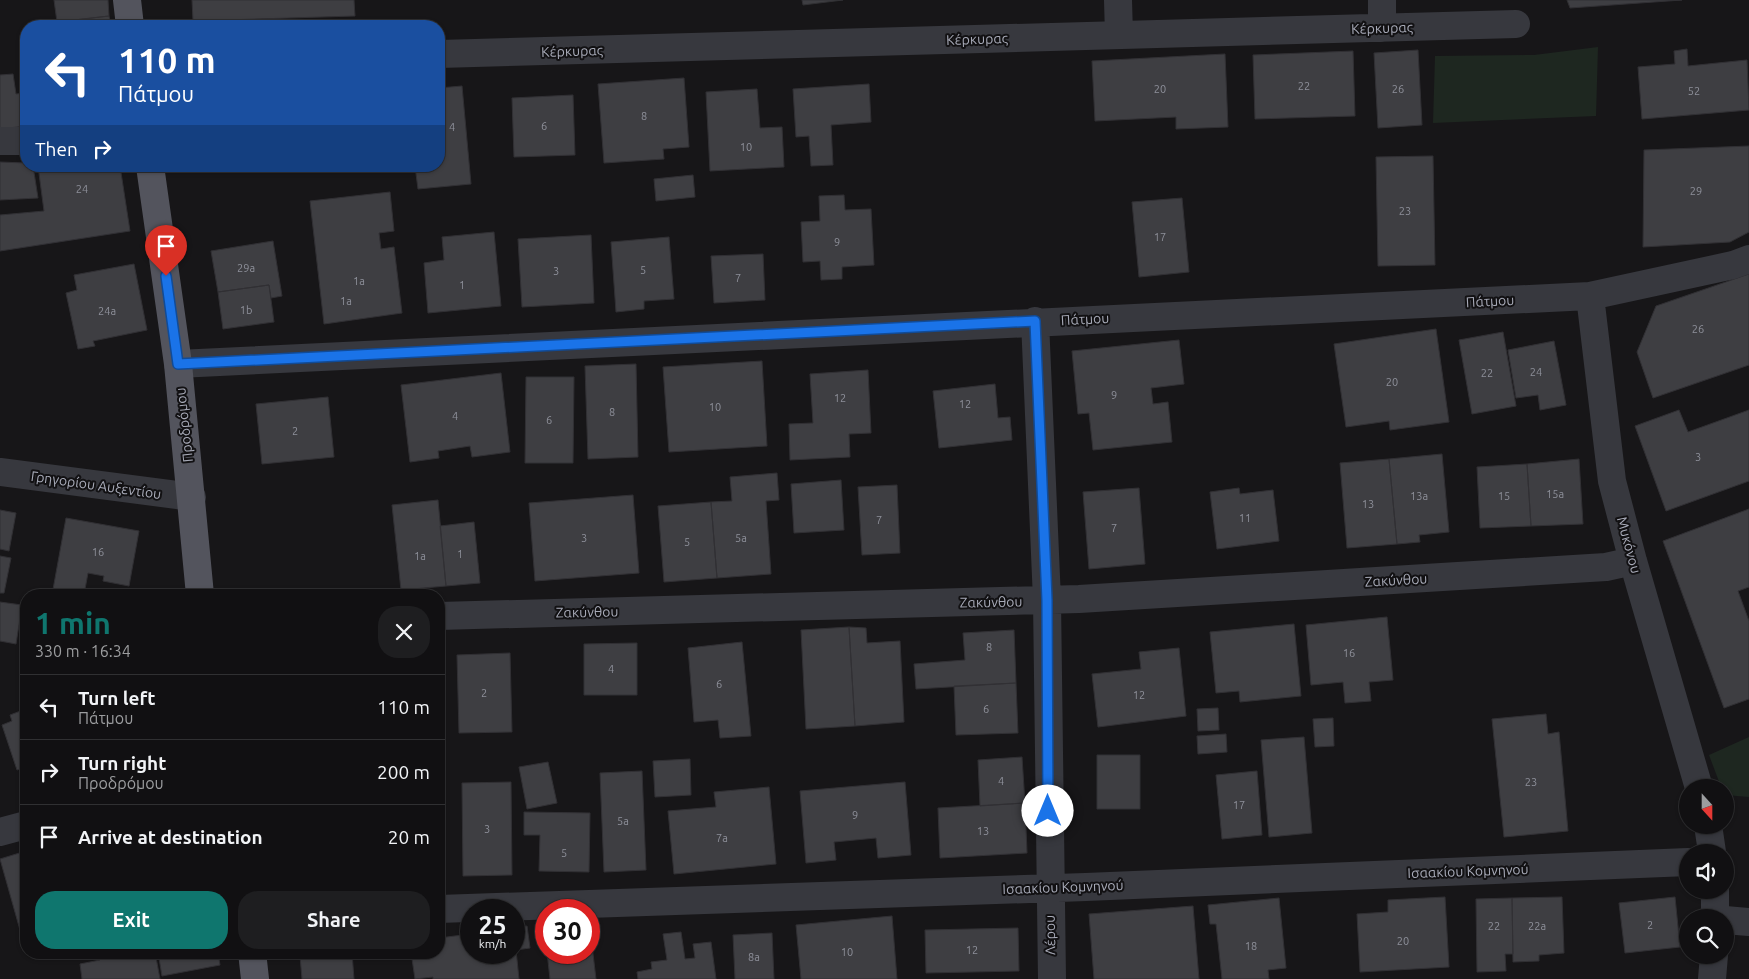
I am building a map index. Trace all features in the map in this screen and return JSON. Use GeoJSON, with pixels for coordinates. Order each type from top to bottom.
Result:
{"type":"FeatureCollection","features":[{"type":"Feature","properties":{"kind":"main road"},"geometry":{"type":"LineString","coordinates":[[127,0],[129,20]]}},
{"type":"Feature","properties":{"kind":"main road","name":"Προδρόμου"},"geometry":{"type":"LineString","coordinates":[[151,172],[178,364],[200,589]]}},
{"type":"Feature","properties":{"kind":"main road"},"geometry":{"type":"LineString","coordinates":[[235,959],[238,979]]}},
{"type":"Feature","properties":{"kind":"main road"},"geometry":{"type":"LineString","coordinates":[[253,959],[255,979]]}},
{"type":"Feature","properties":{"kind":"street"},"geometry":{"type":"LineString","coordinates":[[1118,0],[1119,35]]}},
{"type":"Feature","properties":{"kind":"street"},"geometry":{"type":"LineString","coordinates":[[1382,0],[1382,28]]}},
{"type":"Feature","properties":{"kind":"street","name":"Κέρκυρας"},"geometry":{"type":"LineString","coordinates":[[445,54],[1516,24]]}},
{"type":"Feature","properties":{"kind":"street"},"geometry":{"type":"LineString","coordinates":[[0,141],[20,141]]}},
{"type":"Feature","properties":{"kind":"street","name":"Πάτμου"},"geometry":{"type":"LineString","coordinates":[[178,364],[1035,321],[1590,296],[1733,265],[1749,259]]}},
{"type":"Feature","properties":{"kind":"street","name":"Μυκόνου"},"geometry":{"type":"LineString","coordinates":[[1590,296],[1612,481],[1633,561],[1696,779]]}},
{"type":"Feature","properties":{"kind":"street","name":"Λέρου"},"geometry":{"type":"LineString","coordinates":[[1035,321],[1047,600],[1049,888],[1052,979]]}},
{"type":"Feature","properties":{"kind":"street","name":"Γρηγορίου Αυξεντίου"},"geometry":{"type":"LineString","coordinates":[[0,472],[192,497]]}},
{"type":"Feature","properties":{"kind":"street","name":"Ζακύνθου"},"geometry":{"type":"LineString","coordinates":[[445,616],[1047,600],[1606,567],[1633,561]]}},
{"type":"Feature","properties":{"kind":"street"},"geometry":{"type":"LineString","coordinates":[[0,832],[20,827]]}},
{"type":"Feature","properties":{"kind":"street","name":"Ισαακίου Κομνηνού"},"geometry":{"type":"LineString","coordinates":[[445,909],[1049,888],[1679,862]]}},
{"type":"Feature","properties":{"kind":"street"},"geometry":{"type":"LineString","coordinates":[[1734,921],[1749,922]]}},
{"type":"Feature","properties":{"kind":"street"},"geometry":{"type":"LineString","coordinates":[[1712,979],[1713,964]]}},
{"type":"Feature","properties":{"kind":"shaded area"},"geometry":{"type":"Polygon","coordinates":[[[1598,47],[1596,116],[1433,123],[1435,56],[1534,55],[1598,47]]]}},
{"type":"Feature","properties":{"kind":"shaded area"},"geometry":{"type":"Polygon","coordinates":[[[1749,737],[1749,797],[1734,796],[1734,779],[1718,779],[1709,755],[1749,737]]]}},
{"type":"Feature","properties":{"kind":"building"},"geometry":{"type":"Polygon","coordinates":[[[54,0],[108,0],[109,16],[57,20],[54,0]]]}},
{"type":"Feature","properties":{"kind":"building"},"geometry":{"type":"Polygon","coordinates":[[[192,0],[354,0],[355,16],[193,20],[192,0]]]}},
{"type":"Feature","properties":{"kind":"building"},"geometry":{"type":"Polygon","coordinates":[[[802,0],[843,0],[803,5],[802,0]]]}},
{"type":"Feature","properties":{"kind":"building"},"geometry":{"type":"Polygon","coordinates":[[[1567,0],[1682,0],[1570,8],[1567,0]]]}},
{"type":"Feature","properties":{"kind":"building"},"geometry":{"type":"Polygon","coordinates":[[[109,16],[110,20],[74,20],[109,16]]]}},
{"type":"Feature","properties":{"kind":"building"},"geometry":{"type":"Polygon","coordinates":[[[1687,49],[1688,66],[1747,60],[1749,110],[1642,119],[1638,67],[1675,64],[1674,51],[1687,49]]]}},
{"type":"Feature","properties":{"kind":"building"},"geometry":{"type":"Polygon","coordinates":[[[1418,50],[1422,125],[1378,128],[1374,53],[1418,50]]]}},
{"type":"Feature","properties":{"kind":"building"},"geometry":{"type":"Polygon","coordinates":[[[1353,51],[1355,116],[1255,119],[1253,55],[1353,51]]]}},
{"type":"Feature","properties":{"kind":"building"},"geometry":{"type":"Polygon","coordinates":[[[1225,54],[1228,127],[1176,129],[1176,117],[1095,121],[1092,61],[1225,54]]]}},
{"type":"Feature","properties":{"kind":"building"},"geometry":{"type":"Polygon","coordinates":[[[13,74],[16,94],[20,94],[20,127],[0,129],[0,75],[13,74]]]}},
{"type":"Feature","properties":{"kind":"building"},"geometry":{"type":"Polygon","coordinates":[[[684,78],[689,147],[663,149],[664,159],[604,163],[598,84],[684,78]]]}},
{"type":"Feature","properties":{"kind":"building"},"geometry":{"type":"Polygon","coordinates":[[[869,84],[871,122],[831,125],[833,165],[811,166],[809,136],[796,137],[793,89],[869,84]]]}},
{"type":"Feature","properties":{"kind":"building"},"geometry":{"type":"Polygon","coordinates":[[[462,86],[471,184],[418,189],[416,172],[445,172],[445,87],[462,86]]]}},
{"type":"Feature","properties":{"kind":"building"},"geometry":{"type":"Polygon","coordinates":[[[757,89],[760,128],[782,127],[784,167],[710,171],[706,92],[757,89]]]}},
{"type":"Feature","properties":{"kind":"building"},"geometry":{"type":"Polygon","coordinates":[[[573,95],[575,155],[514,157],[512,98],[573,95]]]}},
{"type":"Feature","properties":{"kind":"building"},"geometry":{"type":"Polygon","coordinates":[[[1749,146],[1749,232],[1730,242],[1643,247],[1644,150],[1749,146]]]}},
{"type":"Feature","properties":{"kind":"building"},"geometry":{"type":"Polygon","coordinates":[[[1433,156],[1435,265],[1378,266],[1376,157],[1433,156]]]}},
{"type":"Feature","properties":{"kind":"building"},"geometry":{"type":"Polygon","coordinates":[[[0,162],[20,163],[20,172],[34,172],[38,198],[0,200],[0,162]]]}},
{"type":"Feature","properties":{"kind":"building"},"geometry":{"type":"Polygon","coordinates":[[[39,172],[121,172],[130,231],[0,251],[0,215],[44,211],[39,172]]]}},
{"type":"Feature","properties":{"kind":"building"},"geometry":{"type":"Polygon","coordinates":[[[693,175],[695,197],[656,201],[654,179],[693,175]]]}},
{"type":"Feature","properties":{"kind":"building"},"geometry":{"type":"Polygon","coordinates":[[[390,192],[394,231],[379,233],[381,249],[394,247],[402,313],[324,324],[310,201],[390,192]]]}},
{"type":"Feature","properties":{"kind":"building"},"geometry":{"type":"Polygon","coordinates":[[[844,195],[845,210],[871,209],[874,265],[842,267],[842,279],[821,280],[820,261],[803,262],[801,222],[820,221],[819,196],[844,195]]]}},
{"type":"Feature","properties":{"kind":"building"},"geometry":{"type":"Polygon","coordinates":[[[1182,198],[1189,272],[1139,277],[1132,202],[1182,198]]]}},
{"type":"Feature","properties":{"kind":"building"},"geometry":{"type":"Polygon","coordinates":[[[494,232],[501,306],[428,313],[424,263],[444,260],[442,237],[494,232]]]}},
{"type":"Feature","properties":{"kind":"building"},"geometry":{"type":"Polygon","coordinates":[[[591,235],[594,303],[522,307],[518,239],[591,235]]]}},
{"type":"Feature","properties":{"kind":"building"},"geometry":{"type":"Polygon","coordinates":[[[669,237],[674,299],[644,301],[644,309],[616,312],[611,242],[669,237]]]}},
{"type":"Feature","properties":{"kind":"building"},"geometry":{"type":"Polygon","coordinates":[[[273,241],[282,296],[271,298],[269,285],[218,292],[211,251],[273,241]]]}},
{"type":"Feature","properties":{"kind":"building"},"geometry":{"type":"Polygon","coordinates":[[[763,254],[765,300],[714,303],[711,256],[763,254]]]}},
{"type":"Feature","properties":{"kind":"building"},"geometry":{"type":"Polygon","coordinates":[[[134,264],[147,330],[93,341],[95,346],[78,349],[66,293],[77,290],[74,275],[134,264]]]}},
{"type":"Feature","properties":{"kind":"building"},"geometry":{"type":"Polygon","coordinates":[[[1749,274],[1749,365],[1653,398],[1637,352],[1656,306],[1749,274]]]}},
{"type":"Feature","properties":{"kind":"building"},"geometry":{"type":"Polygon","coordinates":[[[269,285],[274,322],[223,329],[218,292],[269,285]]]}},
{"type":"Feature","properties":{"kind":"building"},"geometry":{"type":"Polygon","coordinates":[[[1436,329],[1449,422],[1390,430],[1389,421],[1346,427],[1334,344],[1436,329]]]}},
{"type":"Feature","properties":{"kind":"building"},"geometry":{"type":"Polygon","coordinates":[[[1503,332],[1516,406],[1472,414],[1459,340],[1503,332]]]}},
{"type":"Feature","properties":{"kind":"building"},"geometry":{"type":"Polygon","coordinates":[[[1179,340],[1184,384],[1151,388],[1153,404],[1168,402],[1172,442],[1093,450],[1089,413],[1078,414],[1072,351],[1179,340]]]}},
{"type":"Feature","properties":{"kind":"building"},"geometry":{"type":"Polygon","coordinates":[[[1554,341],[1566,405],[1540,410],[1538,395],[1516,398],[1508,350],[1554,341]]]}},
{"type":"Feature","properties":{"kind":"building"},"geometry":{"type":"Polygon","coordinates":[[[762,361],[767,446],[669,452],[663,367],[762,361]]]}},
{"type":"Feature","properties":{"kind":"building"},"geometry":{"type":"Polygon","coordinates":[[[636,364],[638,457],[588,459],[585,366],[636,364]]]}},
{"type":"Feature","properties":{"kind":"building"},"geometry":{"type":"Polygon","coordinates":[[[868,370],[871,433],[849,434],[850,457],[790,460],[789,424],[813,423],[810,374],[868,370]]]}},
{"type":"Feature","properties":{"kind":"building"},"geometry":{"type":"Polygon","coordinates":[[[501,373],[510,452],[472,457],[470,446],[438,451],[439,458],[410,462],[401,385],[501,373]]]}},
{"type":"Feature","properties":{"kind":"building"},"geometry":{"type":"Polygon","coordinates":[[[526,377],[574,377],[573,463],[525,463],[526,377]]]}},
{"type":"Feature","properties":{"kind":"building"},"geometry":{"type":"Polygon","coordinates":[[[995,384],[998,418],[1010,417],[1012,440],[939,448],[933,391],[995,384]]]}},
{"type":"Feature","properties":{"kind":"building"},"geometry":{"type":"Polygon","coordinates":[[[328,397],[334,457],[262,464],[256,404],[328,397]]]}},
{"type":"Feature","properties":{"kind":"building"},"geometry":{"type":"Polygon","coordinates":[[[1679,410],[1688,432],[1749,410],[1749,481],[1666,511],[1635,426],[1679,410]]]}},
{"type":"Feature","properties":{"kind":"building"},"geometry":{"type":"Polygon","coordinates":[[[1442,454],[1449,532],[1419,535],[1420,542],[1397,544],[1389,459],[1442,454]]]}},
{"type":"Feature","properties":{"kind":"building"},"geometry":{"type":"Polygon","coordinates":[[[1389,459],[1397,544],[1347,548],[1340,463],[1389,459]]]}},
{"type":"Feature","properties":{"kind":"building"},"geometry":{"type":"Polygon","coordinates":[[[1579,459],[1583,524],[1531,526],[1527,464],[1579,459]]]}},
{"type":"Feature","properties":{"kind":"building"},"geometry":{"type":"Polygon","coordinates":[[[1527,464],[1531,526],[1480,528],[1477,467],[1527,464]]]}},
{"type":"Feature","properties":{"kind":"building"},"geometry":{"type":"Polygon","coordinates":[[[777,473],[779,500],[766,501],[771,574],[717,578],[711,502],[732,501],[730,477],[777,473]]]}},
{"type":"Feature","properties":{"kind":"building"},"geometry":{"type":"Polygon","coordinates":[[[841,480],[844,530],[794,533],[791,484],[841,480]]]}},
{"type":"Feature","properties":{"kind":"building"},"geometry":{"type":"Polygon","coordinates":[[[897,485],[900,553],[862,555],[858,487],[897,485]]]}},
{"type":"Feature","properties":{"kind":"building"},"geometry":{"type":"Polygon","coordinates":[[[1139,488],[1145,564],[1089,569],[1083,492],[1139,488]]]}},
{"type":"Feature","properties":{"kind":"building"},"geometry":{"type":"Polygon","coordinates":[[[1239,488],[1240,494],[1273,490],[1279,541],[1217,549],[1210,492],[1239,488]]]}},
{"type":"Feature","properties":{"kind":"building"},"geometry":{"type":"Polygon","coordinates":[[[633,495],[639,573],[535,581],[529,503],[633,495]]]}},
{"type":"Feature","properties":{"kind":"building"},"geometry":{"type":"Polygon","coordinates":[[[438,500],[446,586],[401,589],[392,505],[438,500]]]}},
{"type":"Feature","properties":{"kind":"building"},"geometry":{"type":"Polygon","coordinates":[[[711,502],[717,578],[664,582],[658,506],[711,502]]]}},
{"type":"Feature","properties":{"kind":"building"},"geometry":{"type":"Polygon","coordinates":[[[1749,509],[1749,587],[1738,591],[1749,621],[1749,699],[1724,708],[1663,541],[1749,509]]]}},
{"type":"Feature","properties":{"kind":"building"},"geometry":{"type":"Polygon","coordinates":[[[0,510],[16,513],[9,551],[0,549],[0,510]]]}},
{"type":"Feature","properties":{"kind":"building"},"geometry":{"type":"Polygon","coordinates":[[[66,518],[139,531],[129,586],[103,581],[104,576],[88,573],[85,589],[53,589],[66,518]]]}},
{"type":"Feature","properties":{"kind":"building"},"geometry":{"type":"Polygon","coordinates":[[[474,522],[480,583],[446,586],[440,526],[474,522]]]}},
{"type":"Feature","properties":{"kind":"building"},"geometry":{"type":"Polygon","coordinates":[[[0,556],[11,558],[4,593],[0,593],[0,556]]]}},
{"type":"Feature","properties":{"kind":"building"},"geometry":{"type":"Polygon","coordinates":[[[0,602],[20,605],[16,644],[0,641],[0,602]]]}},
{"type":"Feature","properties":{"kind":"building"},"geometry":{"type":"Polygon","coordinates":[[[1387,617],[1393,680],[1369,682],[1371,701],[1345,703],[1343,682],[1311,685],[1306,625],[1387,617]]]}},
{"type":"Feature","properties":{"kind":"building"},"geometry":{"type":"Polygon","coordinates":[[[1294,624],[1301,696],[1240,702],[1239,691],[1216,693],[1210,632],[1294,624]]]}},
{"type":"Feature","properties":{"kind":"building"},"geometry":{"type":"Polygon","coordinates":[[[849,627],[866,628],[867,643],[900,641],[904,722],[855,726],[849,627]]]}},
{"type":"Feature","properties":{"kind":"building"},"geometry":{"type":"Polygon","coordinates":[[[849,627],[855,726],[806,729],[801,630],[849,627]]]}},
{"type":"Feature","properties":{"kind":"building"},"geometry":{"type":"Polygon","coordinates":[[[1014,630],[1016,683],[916,689],[914,664],[965,660],[963,633],[1014,630]]]}},
{"type":"Feature","properties":{"kind":"building"},"geometry":{"type":"Polygon","coordinates":[[[742,642],[751,736],[720,738],[718,720],[694,722],[688,648],[742,642]]]}},
{"type":"Feature","properties":{"kind":"building"},"geometry":{"type":"Polygon","coordinates":[[[637,643],[637,695],[584,695],[584,644],[637,643]]]}},
{"type":"Feature","properties":{"kind":"building"},"geometry":{"type":"Polygon","coordinates":[[[1179,648],[1186,716],[1098,727],[1092,674],[1141,669],[1139,652],[1179,648]]]}},
{"type":"Feature","properties":{"kind":"building"},"geometry":{"type":"Polygon","coordinates":[[[510,653],[512,732],[459,733],[457,655],[510,653]]]}},
{"type":"Feature","properties":{"kind":"building"},"geometry":{"type":"Polygon","coordinates":[[[1016,683],[1018,733],[956,735],[954,686],[1016,683]]]}},
{"type":"Feature","properties":{"kind":"building"},"geometry":{"type":"Polygon","coordinates":[[[1218,708],[1219,730],[1198,731],[1197,709],[1218,708]]]}},
{"type":"Feature","properties":{"kind":"building"},"geometry":{"type":"Polygon","coordinates":[[[20,711],[20,769],[17,770],[2,725],[12,721],[10,715],[20,711]]]}},
{"type":"Feature","properties":{"kind":"building"},"geometry":{"type":"Polygon","coordinates":[[[1546,714],[1548,734],[1559,732],[1568,831],[1504,837],[1492,719],[1546,714]]]}},
{"type":"Feature","properties":{"kind":"building"},"geometry":{"type":"Polygon","coordinates":[[[1333,718],[1334,746],[1315,747],[1313,719],[1333,718]]]}},
{"type":"Feature","properties":{"kind":"building"},"geometry":{"type":"Polygon","coordinates":[[[1226,734],[1227,752],[1198,754],[1197,736],[1226,734]]]}},
{"type":"Feature","properties":{"kind":"building"},"geometry":{"type":"Polygon","coordinates":[[[1304,737],[1312,833],[1269,837],[1261,740],[1304,737]]]}},
{"type":"Feature","properties":{"kind":"building"},"geometry":{"type":"Polygon","coordinates":[[[1097,755],[1140,755],[1140,809],[1097,809],[1097,755]]]}},
{"type":"Feature","properties":{"kind":"building"},"geometry":{"type":"Polygon","coordinates":[[[1022,757],[1025,803],[980,806],[978,760],[1022,757]]]}},
{"type":"Feature","properties":{"kind":"building"},"geometry":{"type":"Polygon","coordinates":[[[690,759],[691,795],[655,797],[653,761],[690,759]]]}},
{"type":"Feature","properties":{"kind":"building"},"geometry":{"type":"Polygon","coordinates":[[[548,762],[557,803],[527,809],[519,767],[548,762]]]}},
{"type":"Feature","properties":{"kind":"building"},"geometry":{"type":"Polygon","coordinates":[[[642,771],[646,870],[604,872],[600,773],[642,771]]]}},
{"type":"Feature","properties":{"kind":"building"},"geometry":{"type":"Polygon","coordinates":[[[1257,771],[1262,835],[1222,839],[1216,775],[1257,771]]]}},
{"type":"Feature","properties":{"kind":"building"},"geometry":{"type":"Polygon","coordinates":[[[511,782],[512,875],[463,876],[462,783],[511,782]]]}},
{"type":"Feature","properties":{"kind":"building"},"geometry":{"type":"Polygon","coordinates":[[[905,782],[911,855],[878,858],[876,838],[834,842],[836,860],[806,863],[800,791],[905,782]]]}},
{"type":"Feature","properties":{"kind":"building"},"geometry":{"type":"Polygon","coordinates":[[[769,787],[776,864],[674,874],[668,811],[716,807],[714,792],[769,787]]]}},
{"type":"Feature","properties":{"kind":"building"},"geometry":{"type":"Polygon","coordinates":[[[1025,803],[1027,853],[940,858],[938,808],[1025,803]]]}},
{"type":"Feature","properties":{"kind":"building"},"geometry":{"type":"Polygon","coordinates":[[[524,812],[590,813],[589,872],[539,871],[540,835],[524,835],[524,812]]]}},
{"type":"Feature","properties":{"kind":"building"},"geometry":{"type":"Polygon","coordinates":[[[20,853],[20,930],[0,859],[20,853]]]}},
{"type":"Feature","properties":{"kind":"building"},"geometry":{"type":"Polygon","coordinates":[[[1445,897],[1449,967],[1360,972],[1357,914],[1388,912],[1388,900],[1445,897]]]}},
{"type":"Feature","properties":{"kind":"building"},"geometry":{"type":"Polygon","coordinates":[[[1562,897],[1564,953],[1539,955],[1539,961],[1513,962],[1512,898],[1562,897]]]}},
{"type":"Feature","properties":{"kind":"building"},"geometry":{"type":"Polygon","coordinates":[[[1675,897],[1679,947],[1625,953],[1619,903],[1675,897]]]}},
{"type":"Feature","properties":{"kind":"building"},"geometry":{"type":"Polygon","coordinates":[[[1279,898],[1286,968],[1268,970],[1269,979],[1222,979],[1216,924],[1210,924],[1208,905],[1279,898]]]}},
{"type":"Feature","properties":{"kind":"building"},"geometry":{"type":"Polygon","coordinates":[[[1512,898],[1513,954],[1505,954],[1506,971],[1477,972],[1476,899],[1512,898]]]}},
{"type":"Feature","properties":{"kind":"building"},"geometry":{"type":"Polygon","coordinates":[[[1193,906],[1199,979],[1094,979],[1089,914],[1193,906]]]}},
{"type":"Feature","properties":{"kind":"building"},"geometry":{"type":"Polygon","coordinates":[[[892,916],[897,979],[801,979],[796,925],[892,916]]]}},
{"type":"Feature","properties":{"kind":"building"},"geometry":{"type":"Polygon","coordinates":[[[525,926],[527,926],[530,948],[525,949],[525,926]]]}},
{"type":"Feature","properties":{"kind":"building"},"geometry":{"type":"Polygon","coordinates":[[[1018,928],[1019,971],[926,973],[925,930],[1018,928]]]}},
{"type":"Feature","properties":{"kind":"building"},"geometry":{"type":"Polygon","coordinates":[[[681,932],[685,959],[695,958],[693,944],[711,942],[716,979],[638,979],[637,972],[652,969],[651,962],[667,960],[663,934],[681,932]]]}},
{"type":"Feature","properties":{"kind":"building"},"geometry":{"type":"Polygon","coordinates":[[[772,933],[774,979],[735,979],[733,935],[772,933]]]}},
{"type":"Feature","properties":{"kind":"building"},"geometry":{"type":"Polygon","coordinates":[[[460,935],[460,964],[517,964],[519,979],[433,979],[433,977],[415,979],[412,959],[445,959],[445,937],[460,935]]]}},
{"type":"Feature","properties":{"kind":"building"},"geometry":{"type":"Polygon","coordinates":[[[156,959],[160,979],[82,979],[80,964],[100,960],[156,959]]]}},
{"type":"Feature","properties":{"kind":"building"},"geometry":{"type":"Polygon","coordinates":[[[159,959],[219,959],[220,965],[162,976],[159,959]]]}},
{"type":"Feature","properties":{"kind":"building"},"geometry":{"type":"Polygon","coordinates":[[[300,959],[352,959],[354,979],[302,979],[300,959]]]}},
{"type":"Feature","properties":{"kind":"building"},"geometry":{"type":"Polygon","coordinates":[[[548,964],[594,964],[596,979],[550,979],[548,964]]]}},
{"type":"Feature","properties":{"kind":"route"},"geometry":{"type":"LineString","coordinates":[[166,276],[178,364],[1035,321],[1047,600],[1048,811]]}}]}
